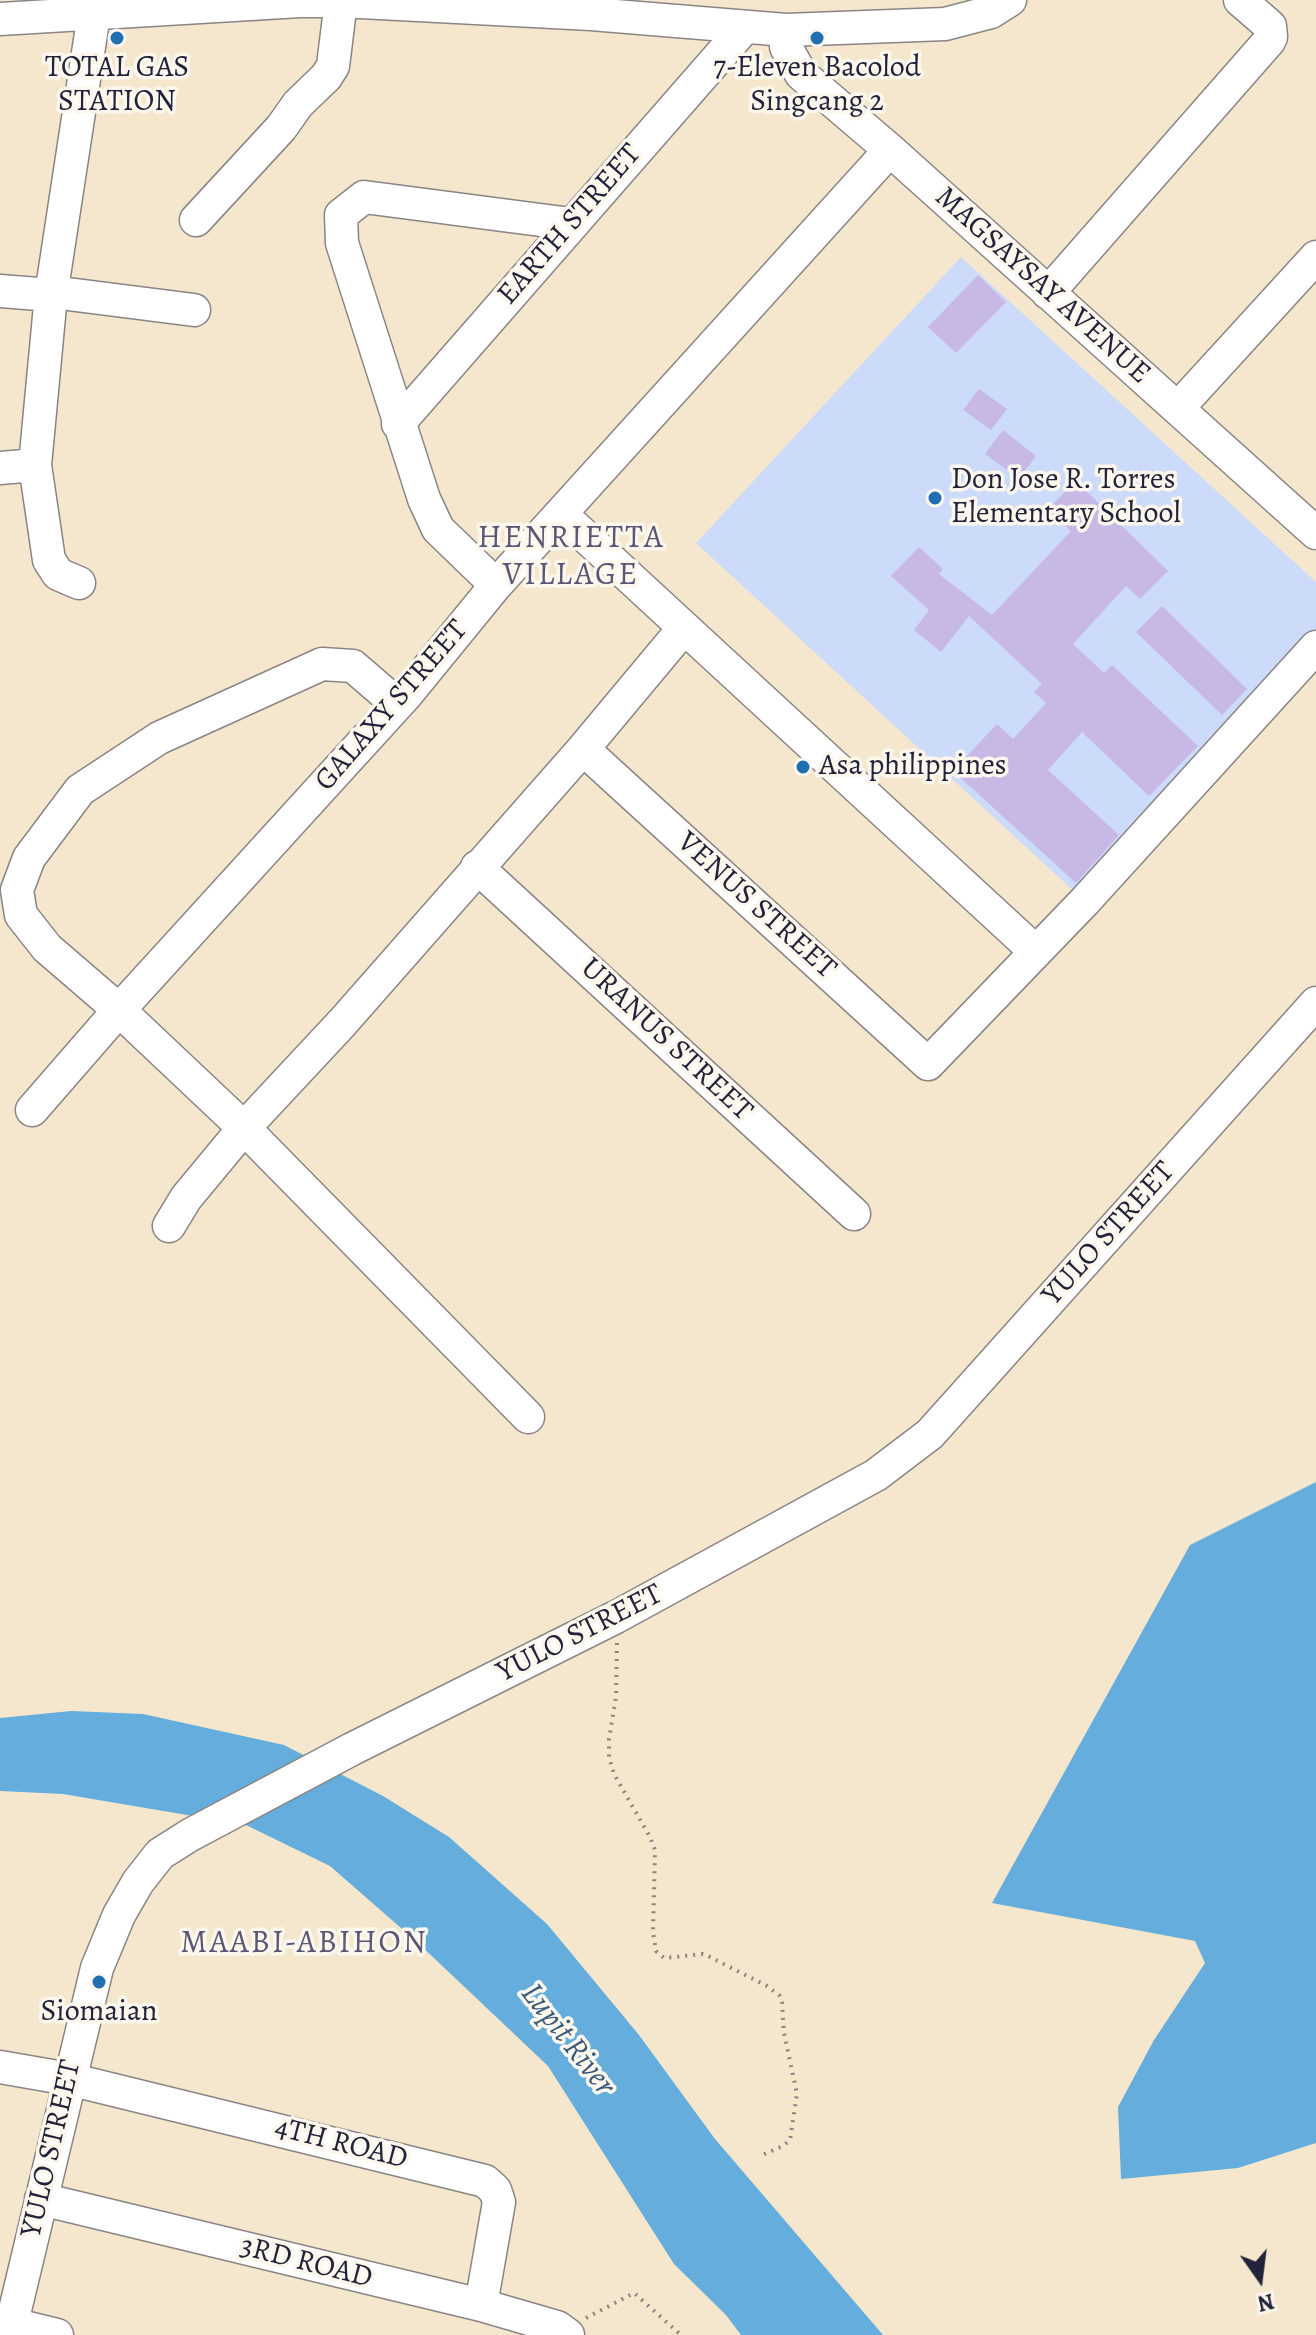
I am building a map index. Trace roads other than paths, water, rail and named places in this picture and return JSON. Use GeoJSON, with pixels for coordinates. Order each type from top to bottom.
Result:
{"type":"FeatureCollection","features":[{"type":"Feature","properties":{"kind":"street"},"geometry":{"type":"LineString","coordinates":[[0,19],[59,8],[94,14],[300,0],[704,12],[744,28],[786,30],[945,24],[991,12],[1010,0]]}},
{"type":"Feature","properties":{"kind":"street"},"geometry":{"type":"LineString","coordinates":[[1048,293],[1269,41],[1270,26],[1240,0]]}},
{"type":"Feature","properties":{"kind":"street"},"geometry":{"type":"LineString","coordinates":[[196,220],[271,140],[298,104],[326,77],[333,66],[341,1]]}},
{"type":"Feature","properties":{"kind":"street"},"geometry":{"type":"LineString","coordinates":[[79,583],[58,574],[49,560],[35,465],[52,293],[94,14]]}},
{"type":"Feature","properties":{"kind":"street","name":"EARTH STREET"},"geometry":{"type":"LineString","coordinates":[[398,424],[744,28]]}},
{"type":"Feature","properties":{"kind":"street","name":"MAGSAYSAY AVENUE"},"geometry":{"type":"LineString","coordinates":[[786,30],[786,47],[801,74],[1178,408],[1313,523]]}},
{"type":"Feature","properties":{"kind":"street","name":"GALAXY STREET"},"geometry":{"type":"LineString","coordinates":[[32,1110],[397,704],[496,585],[890,150]]}},
{"type":"Feature","properties":{"kind":"street"},"geometry":{"type":"LineString","coordinates":[[496,585],[438,529],[424,499],[342,243],[341,215],[364,197],[571,224]]}},
{"type":"Feature","properties":{"kind":"street"},"geometry":{"type":"LineString","coordinates":[[1178,408],[1316,257]]}},
{"type":"Feature","properties":{"kind":"street"},"geometry":{"type":"LineString","coordinates":[[0,291],[52,293],[194,310]]}},
{"type":"Feature","properties":{"kind":"street"},"geometry":{"type":"LineString","coordinates":[[0,468],[35,465]]}},
{"type":"Feature","properties":{"kind":"street"},"geometry":{"type":"LineString","coordinates":[[561,514],[1035,951],[1085,901],[1316,647]]}},
{"type":"Feature","properties":{"kind":"street"},"geometry":{"type":"LineString","coordinates":[[169,1226],[186,1198],[244,1128],[342,1023],[583,749],[684,628]]}},
{"type":"Feature","properties":{"kind":"street"},"geometry":{"type":"LineString","coordinates":[[397,704],[353,666],[322,664],[159,738],[80,790],[29,858],[17,890],[21,915],[47,948],[119,1010],[244,1128],[528,1417]]}},
{"type":"Feature","properties":{"kind":"street","name":"VENUS STREET"},"geometry":{"type":"LineString","coordinates":[[583,749],[928,1064],[1035,951]]}},
{"type":"Feature","properties":{"kind":"street","name":"URANUS STREET"},"geometry":{"type":"LineString","coordinates":[[477,867],[854,1214]]}},
{"type":"Feature","properties":{"kind":"street","name":"YULO STREET"},"geometry":{"type":"LineString","coordinates":[[7,2326],[97,1968],[119,1915],[138,1882],[160,1854],[333,1759],[616,1617],[876,1475],[930,1434],[1316,1003]]}},
{"type":"Feature","properties":{"kind":"street","name":"4TH ROAD"},"geometry":{"type":"LineString","coordinates":[[0,2067],[69,2079],[485,2181],[495,2190],[499,2202],[481,2305]]}},
{"type":"Feature","properties":{"kind":"street","name":"3RD ROAD"},"geometry":{"type":"LineString","coordinates":[[41,2199],[481,2305],[565,2332]]}},
{"type":"Feature","properties":{"kind":"street"},"geometry":{"type":"LineString","coordinates":[[7,2326],[57,2335]]}},
{"type":"Feature","properties":{"kind":"water"},"geometry":{"type":"Polygon","coordinates":[[[1316,1482],[1316,2143],[1238,2168],[1121,2179],[1118,2107],[1154,2040],[1205,1963],[1195,1941],[992,1903],[1190,1545],[1316,1482]]]}},
{"type":"Feature","properties":{"kind":"water","name":"Lupit River"},"geometry":{"type":"Polygon","coordinates":[[[71,1711],[143,1714],[284,1745],[383,1796],[449,1837],[547,1924],[639,2035],[715,2139],[883,2335],[741,2335],[726,2315],[674,2264],[548,2066],[417,1942],[330,1866],[246,1825],[63,1794],[0,1791],[0,1718],[71,1711]]]}},
{"type":"Feature","properties":{"kind":"place","name":"TOTAL GAS STATION"},"geometry":{"type":"Point","coordinates":[117,38]}},
{"type":"Feature","properties":{"kind":"place","name":"7-Eleven Bacolod Singcang 2"},"geometry":{"type":"Point","coordinates":[817,38]}},
{"type":"Feature","properties":{"kind":"place","name":"Don Jose R. Torres Elementary School"},"geometry":{"type":"Point","coordinates":[935,498]}},
{"type":"Feature","properties":{"kind":"place","name":"Asa philippines"},"geometry":{"type":"Point","coordinates":[803,767]}},
{"type":"Feature","properties":{"kind":"place","name":"Siomaian"},"geometry":{"type":"Point","coordinates":[99,1982]}},
{"type":"Feature","properties":{"kind":"district","name":"HENRIETTA VILLAGE"},"geometry":{"type":"Point","coordinates":[571,558]}},
{"type":"Feature","properties":{"kind":"district","name":"MAABI-ABIHON"},"geometry":{"type":"Point","coordinates":[304,1944]}}]}
